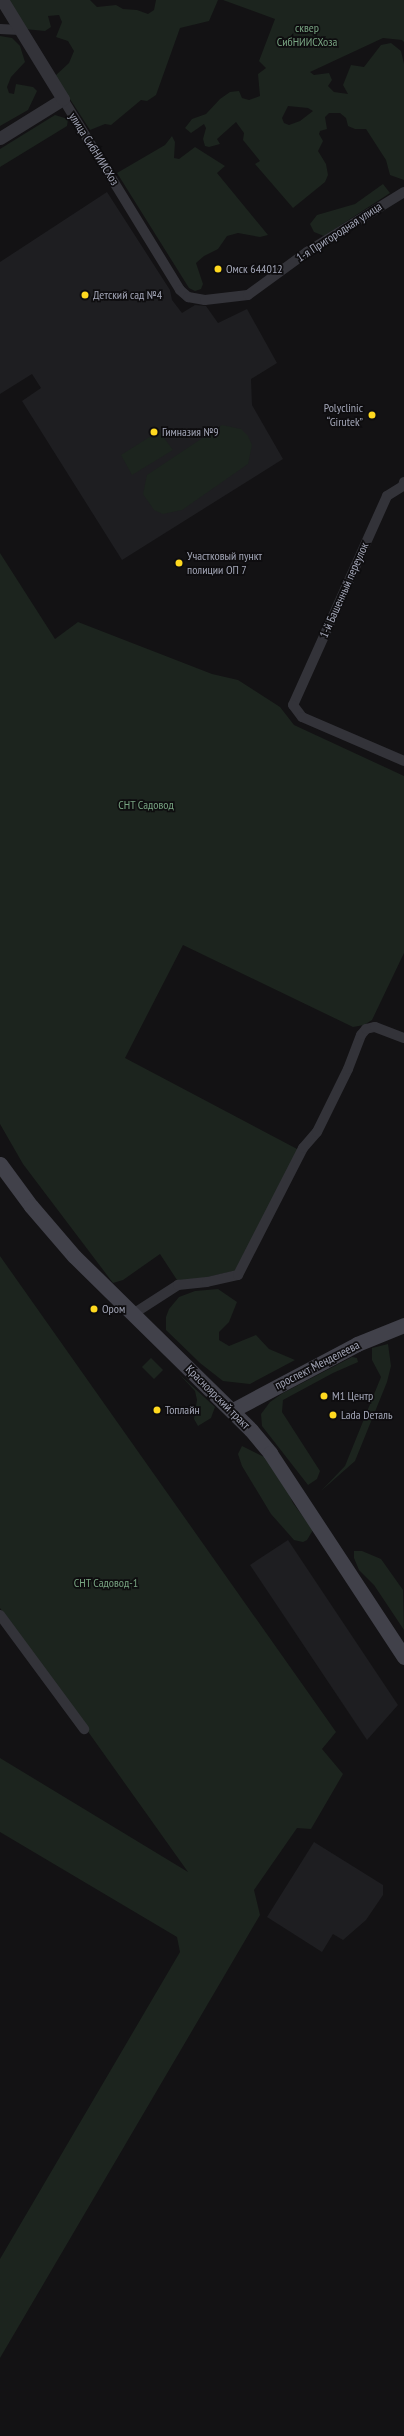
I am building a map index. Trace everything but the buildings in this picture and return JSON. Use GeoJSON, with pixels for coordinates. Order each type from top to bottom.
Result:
{"type":"FeatureCollection","features":[{"type":"Feature","properties":{"kind":"main road","name":"Красноярский тракт"},"geometry":{"type":"LineString","coordinates":[[0,1164],[51,1231],[133,1314],[233,1410],[270,1453],[404,1657]]}},
{"type":"Feature","properties":{"kind":"main road","name":"проспект Менделеева"},"geometry":{"type":"LineString","coordinates":[[233,1410],[357,1344],[404,1325]]}},
{"type":"Feature","properties":{"kind":"street","name":"улица СибНИИСХоз"},"geometry":{"type":"LineString","coordinates":[[2,0],[180,290],[188,297]]}},
{"type":"Feature","properties":{"kind":"street"},"geometry":{"type":"LineString","coordinates":[[0,29],[20,30]]}},
{"type":"Feature","properties":{"kind":"street"},"geometry":{"type":"LineString","coordinates":[[0,138],[63,99]]}},
{"type":"Feature","properties":{"kind":"street","name":"1-я Пригородная улица"},"geometry":{"type":"LineString","coordinates":[[188,297],[205,300],[248,295],[307,252],[404,192]]}},
{"type":"Feature","properties":{"kind":"street","name":"1-й Башенный переулок"},"geometry":{"type":"LineString","coordinates":[[404,482],[403,486],[392,491],[387,496],[293,705],[302,717],[404,761]]}},
{"type":"Feature","properties":{"kind":"street"},"geometry":{"type":"LineString","coordinates":[[133,1314],[178,1285],[207,1282],[238,1275],[303,1148],[317,1132],[348,1070],[361,1035],[366,1028],[375,1027],[404,1038]]}},
{"type":"Feature","properties":{"kind":"street"},"geometry":{"type":"LineString","coordinates":[[0,1615],[84,1729]]}},
{"type":"Feature","properties":{"kind":"shaded area","name":"Гимназия №9"},"geometry":{"type":"Polygon","coordinates":[[[107,192],[170,290],[172,300],[182,313],[195,305],[206,306],[218,323],[247,309],[277,363],[251,379],[252,405],[283,459],[122,560],[22,401],[41,388],[32,374],[0,394],[0,262],[107,192]]]}},
{"type":"Feature","properties":{"kind":"shaded area"},"geometry":{"type":"Polygon","coordinates":[[[288,1540],[398,1705],[367,1740],[250,1565],[288,1540]]]}},
{"type":"Feature","properties":{"kind":"shaded area"},"geometry":{"type":"Polygon","coordinates":[[[314,1842],[383,1885],[383,1895],[366,1920],[343,1940],[333,1934],[322,1952],[267,1917],[314,1842]]]}},
{"type":"Feature","properties":{"kind":"green space"},"geometry":{"type":"Polygon","coordinates":[[[8,0],[90,0],[97,7],[116,5],[123,9],[137,10],[148,14],[154,10],[156,0],[218,0],[209,21],[180,28],[156,95],[147,101],[141,100],[111,125],[105,124],[90,130],[55,76],[69,63],[74,51],[68,41],[56,37],[62,22],[59,15],[48,16],[51,27],[45,31],[25,29],[8,0]]]}},
{"type":"Feature","properties":{"kind":"green space","name":"сквер СибНИИСХоза"},"geometry":{"type":"Polygon","coordinates":[[[223,0],[404,0],[404,42],[402,40],[383,38],[310,72],[314,75],[329,73],[332,80],[328,86],[334,92],[348,94],[343,85],[351,65],[364,67],[381,45],[391,43],[401,51],[404,64],[404,180],[390,175],[386,160],[366,129],[355,129],[348,126],[346,118],[340,113],[329,113],[325,117],[327,129],[320,131],[319,134],[323,141],[318,151],[326,164],[328,175],[325,182],[293,208],[255,164],[260,161],[243,140],[244,133],[236,122],[217,139],[220,144],[209,147],[205,146],[203,139],[206,128],[204,124],[191,133],[185,128],[192,119],[206,114],[220,99],[230,92],[239,91],[242,98],[249,100],[260,96],[258,74],[266,68],[259,61],[275,19],[223,0]],[[288,106],[282,118],[284,123],[289,125],[300,121],[313,111],[308,108],[288,106]]]}},
{"type":"Feature","properties":{"kind":"green space"},"geometry":{"type":"Polygon","coordinates":[[[0,36],[12,38],[20,46],[25,62],[11,77],[7,87],[9,93],[14,94],[16,84],[33,87],[37,91],[28,110],[0,126],[0,36]]]}},
{"type":"Feature","properties":{"kind":"green space"},"geometry":{"type":"Polygon","coordinates":[[[55,115],[68,119],[67,126],[0,167],[0,149],[55,115]]]}},
{"type":"Feature","properties":{"kind":"green space"},"geometry":{"type":"Polygon","coordinates":[[[172,136],[175,142],[174,158],[179,159],[195,147],[225,166],[217,173],[268,235],[260,237],[238,233],[227,236],[218,249],[204,256],[196,263],[203,284],[201,289],[195,291],[189,288],[117,173],[165,145],[172,136]]]}},
{"type":"Feature","properties":{"kind":"green space"},"geometry":{"type":"Polygon","coordinates":[[[383,184],[390,193],[324,236],[314,232],[310,224],[317,215],[355,204],[383,184]]]}},
{"type":"Feature","properties":{"kind":"green space"},"geometry":{"type":"Polygon","coordinates":[[[222,425],[241,429],[248,436],[252,445],[248,464],[182,510],[163,514],[154,510],[143,494],[147,475],[222,425]]]}},
{"type":"Feature","properties":{"kind":"green space"},"geometry":{"type":"Polygon","coordinates":[[[159,431],[173,450],[132,475],[121,455],[159,431]]]}},
{"type":"Feature","properties":{"kind":"green space","name":"СНТ Садовод"},"geometry":{"type":"Polygon","coordinates":[[[0,553],[55,639],[78,622],[212,674],[238,680],[280,707],[294,725],[404,776],[404,953],[372,1020],[364,1025],[353,1027],[183,945],[125,1058],[299,1150],[238,1270],[186,1282],[177,1280],[160,1254],[123,1280],[113,1283],[23,1164],[0,1124],[0,553]]]}},
{"type":"Feature","properties":{"kind":"green space","name":"СНТ Садовод-1"},"geometry":{"type":"Polygon","coordinates":[[[0,1256],[336,1732],[322,1749],[343,1774],[311,1829],[297,1828],[254,1890],[260,1915],[0,2358],[0,2259],[180,1952],[177,1937],[0,1832],[0,1758],[188,1872],[0,1608],[0,1256]]]}},
{"type":"Feature","properties":{"kind":"green space"},"geometry":{"type":"Polygon","coordinates":[[[218,1289],[237,1302],[229,1322],[219,1332],[219,1340],[229,1346],[256,1335],[269,1349],[295,1360],[250,1384],[223,1381],[200,1363],[166,1330],[166,1317],[169,1309],[179,1297],[195,1291],[218,1289]]]}},
{"type":"Feature","properties":{"kind":"green space"},"geometry":{"type":"Polygon","coordinates":[[[388,1344],[391,1366],[387,1382],[355,1461],[321,1491],[345,1466],[381,1377],[372,1360],[372,1348],[388,1344]]]}},
{"type":"Feature","properties":{"kind":"green space"},"geometry":{"type":"Polygon","coordinates":[[[352,1357],[357,1358],[358,1362],[333,1373],[283,1400],[282,1412],[320,1471],[317,1479],[308,1485],[262,1426],[261,1414],[270,1402],[283,1393],[352,1357]]]}},
{"type":"Feature","properties":{"kind":"green space"},"geometry":{"type":"Polygon","coordinates":[[[151,1358],[163,1370],[154,1379],[142,1367],[151,1358]]]}},
{"type":"Feature","properties":{"kind":"green space"},"geometry":{"type":"Polygon","coordinates":[[[179,1374],[215,1407],[211,1418],[198,1426],[194,1419],[197,1400],[195,1391],[179,1374]]]}},
{"type":"Feature","properties":{"kind":"green space"},"geometry":{"type":"Polygon","coordinates":[[[242,1446],[268,1459],[282,1479],[293,1503],[313,1530],[307,1540],[303,1542],[294,1540],[271,1514],[242,1466],[238,1454],[242,1446]]]}},
{"type":"Feature","properties":{"kind":"green space"},"geometry":{"type":"Polygon","coordinates":[[[354,1551],[362,1551],[381,1559],[403,1590],[404,1630],[374,1585],[359,1570],[354,1558],[354,1551]]]}},
{"type":"Feature","properties":{"kind":"place","name":"Омск 644012"},"geometry":{"type":"Point","coordinates":[218,269]}},
{"type":"Feature","properties":{"kind":"place","name":"Детский сад №4"},"geometry":{"type":"Point","coordinates":[85,295]}},
{"type":"Feature","properties":{"kind":"place","name":"Polyclinic “Girutek”"},"geometry":{"type":"Point","coordinates":[372,415]}},
{"type":"Feature","properties":{"kind":"place","name":"Гимназия №9"},"geometry":{"type":"Point","coordinates":[154,432]}},
{"type":"Feature","properties":{"kind":"place","name":"Участковый пункт полиции ОП 7"},"geometry":{"type":"Point","coordinates":[179,563]}},
{"type":"Feature","properties":{"kind":"place","name":"Ором"},"geometry":{"type":"Point","coordinates":[94,1309]}},
{"type":"Feature","properties":{"kind":"place","name":"М1 Центр"},"geometry":{"type":"Point","coordinates":[324,1396]}},
{"type":"Feature","properties":{"kind":"place","name":"Топлайн"},"geometry":{"type":"Point","coordinates":[157,1410]}},
{"type":"Feature","properties":{"kind":"place","name":"Lada Dеталь"},"geometry":{"type":"Point","coordinates":[333,1415]}}]}
